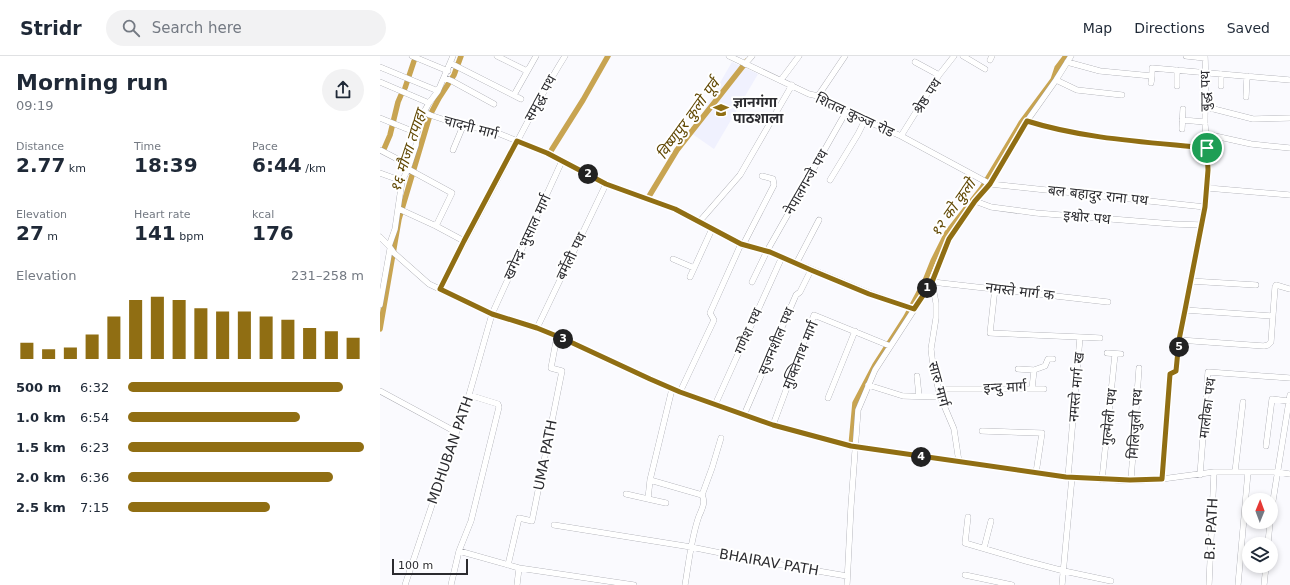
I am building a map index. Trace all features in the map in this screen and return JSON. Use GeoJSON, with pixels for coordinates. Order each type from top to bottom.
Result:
{"type":"FeatureCollection","features":[{"type":"Feature","properties":{"kind":"street"},"geometry":{"type":"LineString","coordinates":[[412,56],[448,71]]}},
{"type":"Feature","properties":{"kind":"street"},"geometry":{"type":"LineString","coordinates":[[380,305],[399,209],[402,181],[416,145],[417,133],[424,112],[428,103],[438,91],[445,78],[453,56]]}},
{"type":"Feature","properties":{"kind":"street"},"geometry":{"type":"LineString","coordinates":[[497,56],[527,71]]}},
{"type":"Feature","properties":{"kind":"street"},"geometry":{"type":"LineString","coordinates":[[514,95],[536,56]]}},
{"type":"Feature","properties":{"kind":"street","name":"समृद्ध पथ"},"geometry":{"type":"LineString","coordinates":[[440,289],[517,141],[554,73],[565,56]]}},
{"type":"Feature","properties":{"kind":"street"},"geometry":{"type":"LineString","coordinates":[[745,64],[752,56]]}},
{"type":"Feature","properties":{"kind":"street"},"geometry":{"type":"LineString","coordinates":[[781,80],[799,56]]}},
{"type":"Feature","properties":{"kind":"street"},"geometry":{"type":"LineString","coordinates":[[818,96],[845,56]]}},
{"type":"Feature","properties":{"kind":"street","name":"श्रेष्ठ पथ"},"geometry":{"type":"LineString","coordinates":[[901,136],[939,75],[954,56]]}},
{"type":"Feature","properties":{"kind":"street"},"geometry":{"type":"LineString","coordinates":[[963,56],[985,69]]}},
{"type":"Feature","properties":{"kind":"street"},"geometry":{"type":"LineString","coordinates":[[847,585],[858,410],[868,384],[888,345],[932,282],[949,239],[975,201],[990,184],[1027,121],[1056,80],[1070,56]]}},
{"type":"Feature","properties":{"kind":"street"},"geometry":{"type":"LineString","coordinates":[[1186,56],[1205,57]]}},
{"type":"Feature","properties":{"kind":"street","name":"शितल कुञ्ज रोड"},"geometry":{"type":"LineString","coordinates":[[731,57],[809,94],[818,96],[846,112],[901,136],[990,184]]}},
{"type":"Feature","properties":{"kind":"street","name":"बुद्ध पथ"},"geometry":{"type":"LineString","coordinates":[[1162,479],[1170,374],[1176,371],[1179,340],[1205,207],[1207,188],[1208,170],[1205,122],[1205,57]]}},
{"type":"Feature","properties":{"kind":"street"},"geometry":{"type":"LineString","coordinates":[[915,62],[939,75]]}},
{"type":"Feature","properties":{"kind":"street"},"geometry":{"type":"LineString","coordinates":[[1067,62],[1100,70],[1152,76]]}},
{"type":"Feature","properties":{"kind":"street"},"geometry":{"type":"LineString","coordinates":[[450,63],[463,68],[521,99]]}},
{"type":"Feature","properties":{"kind":"street"},"geometry":{"type":"LineString","coordinates":[[380,67],[438,91]]}},
{"type":"Feature","properties":{"kind":"street"},"geometry":{"type":"LineString","coordinates":[[1151,83],[1152,68],[1290,80]]}},
{"type":"Feature","properties":{"kind":"street"},"geometry":{"type":"LineString","coordinates":[[1177,70],[1177,86]]}},
{"type":"Feature","properties":{"kind":"street"},"geometry":{"type":"LineString","coordinates":[[1221,74],[1221,86]]}},
{"type":"Feature","properties":{"kind":"street"},"geometry":{"type":"LineString","coordinates":[[1246,97],[1247,76]]}},
{"type":"Feature","properties":{"kind":"street"},"geometry":{"type":"LineString","coordinates":[[445,78],[452,80],[494,104]]}},
{"type":"Feature","properties":{"kind":"street"},"geometry":{"type":"LineString","coordinates":[[1056,80],[1077,90],[1122,95]]}},
{"type":"Feature","properties":{"kind":"street"},"geometry":{"type":"LineString","coordinates":[[380,82],[428,103]]}},
{"type":"Feature","properties":{"kind":"street"},"geometry":{"type":"LineString","coordinates":[[700,221],[740,176],[792,85]]}},
{"type":"Feature","properties":{"kind":"street"},"geometry":{"type":"LineString","coordinates":[[1206,107],[1253,119],[1290,118]]}},
{"type":"Feature","properties":{"kind":"street"},"geometry":{"type":"LineString","coordinates":[[1182,128],[1183,109]]}},
{"type":"Feature","properties":{"kind":"street","name":"चादनी मार्ग"},"geometry":{"type":"LineString","coordinates":[[424,112],[463,126],[490,130],[547,153],[606,184],[675,209],[742,244],[767,251],[869,294],[912,309]]}},
{"type":"Feature","properties":{"kind":"street","name":"नेपालगन्जे पथ"},"geometry":{"type":"LineString","coordinates":[[752,282],[767,251],[846,112]]}},
{"type":"Feature","properties":{"kind":"street"},"geometry":{"type":"LineString","coordinates":[[380,118],[417,133]]}},
{"type":"Feature","properties":{"kind":"street"},"geometry":{"type":"LineString","coordinates":[[830,180],[865,120]]}},
{"type":"Feature","properties":{"kind":"street"},"geometry":{"type":"LineString","coordinates":[[1182,120],[1205,122]]}},
{"type":"Feature","properties":{"kind":"street"},"geometry":{"type":"LineString","coordinates":[[1027,121],[1047,127],[1104,137],[1207,148]]}},
{"type":"Feature","properties":{"kind":"street"},"geometry":{"type":"LineString","coordinates":[[453,150],[463,126]]}},
{"type":"Feature","properties":{"kind":"street"},"geometry":{"type":"LineString","coordinates":[[1206,134],[1252,144],[1290,148]]}},
{"type":"Feature","properties":{"kind":"street"},"geometry":{"type":"LineString","coordinates":[[380,150],[415,173],[452,193],[436,226]]}},
{"type":"Feature","properties":{"kind":"street","name":"खगेन्द्र भुसाल मार्ग"},"geometry":{"type":"LineString","coordinates":[[492,314],[562,161]]}},
{"type":"Feature","properties":{"kind":"street"},"geometry":{"type":"LineString","coordinates":[[380,174],[402,181]]}},
{"type":"Feature","properties":{"kind":"street"},"geometry":{"type":"LineString","coordinates":[[680,392],[714,320],[710,313],[742,244],[774,185],[773,179],[762,176]]}},
{"type":"Feature","properties":{"kind":"street","name":"बर्मेली पथ"},"geometry":{"type":"LineString","coordinates":[[537,328],[606,184]]}},
{"type":"Feature","properties":{"kind":"street","name":"बल बहादुर राना पथ"},"geometry":{"type":"LineString","coordinates":[[990,184],[1205,207]]}},
{"type":"Feature","properties":{"kind":"street"},"geometry":{"type":"LineString","coordinates":[[1207,188],[1290,195]]}},
{"type":"Feature","properties":{"kind":"street","name":"इश्वोर पथ"},"geometry":{"type":"LineString","coordinates":[[975,201],[992,207],[1036,213],[1201,225]]}},
{"type":"Feature","properties":{"kind":"street"},"geometry":{"type":"LineString","coordinates":[[399,209],[464,241]]}},
{"type":"Feature","properties":{"kind":"street"},"geometry":{"type":"LineString","coordinates":[[796,264],[819,220]]}},
{"type":"Feature","properties":{"kind":"street"},"geometry":{"type":"LineString","coordinates":[[690,277],[712,229]]}},
{"type":"Feature","properties":{"kind":"street"},"geometry":{"type":"LineString","coordinates":[[380,237],[429,284],[492,314],[557,336],[672,389],[715,405],[773,425],[855,447],[1036,473],[1102,480],[1162,479],[1214,472],[1277,472],[1290,474]]}},
{"type":"Feature","properties":{"kind":"street","name":"गणेश पथ"},"geometry":{"type":"LineString","coordinates":[[715,405],[782,257]]}},
{"type":"Feature","properties":{"kind":"street"},"geometry":{"type":"LineString","coordinates":[[673,259],[694,268]]}},
{"type":"Feature","properties":{"kind":"street","name":"सृजनशील पथ"},"geometry":{"type":"LineString","coordinates":[[744,415],[796,294],[800,292],[811,270]]}},
{"type":"Feature","properties":{"kind":"street"},"geometry":{"type":"LineString","coordinates":[[1190,281],[1256,285]]}},
{"type":"Feature","properties":{"kind":"street","name":"नमस्ते मार्ग क"},"geometry":{"type":"LineString","coordinates":[[932,282],[1108,302]]}},
{"type":"Feature","properties":{"kind":"street","name":"सारु मार्ग"},"geometry":{"type":"LineString","coordinates":[[932,282],[936,303],[936,318],[931,349],[933,366],[940,397],[954,429],[959,462]]}},
{"type":"Feature","properties":{"kind":"street"},"geometry":{"type":"LineString","coordinates":[[1179,340],[1264,346],[1268,345],[1271,342],[1275,287],[1276,285],[1290,289]]}},
{"type":"Feature","properties":{"kind":"street","name":"नमस्ते मार्ग ख"},"geometry":{"type":"LineString","coordinates":[[995,288],[990,333],[1080,337],[1062,585]]}},
{"type":"Feature","properties":{"kind":"street"},"geometry":{"type":"LineString","coordinates":[[1185,310],[1273,316]]}},
{"type":"Feature","properties":{"kind":"street","name":"MDHUBAN PATH"},"geometry":{"type":"LineString","coordinates":[[405,585],[469,395],[492,314]]}},
{"type":"Feature","properties":{"kind":"street","name":"मुक्तिनाथ मार्ग"},"geometry":{"type":"LineString","coordinates":[[773,425],[814,315],[888,345]]}},
{"type":"Feature","properties":{"kind":"street"},"geometry":{"type":"LineString","coordinates":[[828,398],[855,331]]}},
{"type":"Feature","properties":{"kind":"street","name":"UMA PATH"},"geometry":{"type":"LineString","coordinates":[[508,565],[519,518],[532,521],[562,371],[551,368],[557,336]]}},
{"type":"Feature","properties":{"kind":"street"},"geometry":{"type":"LineString","coordinates":[[1080,337],[1100,338]]}},
{"type":"Feature","properties":{"kind":"street"},"geometry":{"type":"LineString","coordinates":[[1107,353],[1121,354]]}},
{"type":"Feature","properties":{"kind":"street","name":"गुल्मेली पथ"},"geometry":{"type":"LineString","coordinates":[[1102,480],[1115,354]]}},
{"type":"Feature","properties":{"kind":"street","name":"इन्दु मार्ग"},"geometry":{"type":"LineString","coordinates":[[938,389],[1032,389],[1034,370],[1045,366],[1048,358],[1053,359]]}},
{"type":"Feature","properties":{"kind":"street","name":"मिलिजुली पथ"},"geometry":{"type":"LineString","coordinates":[[1131,480],[1139,368]]}},
{"type":"Feature","properties":{"kind":"street"},"geometry":{"type":"LineString","coordinates":[[1018,369],[1034,370]]}},
{"type":"Feature","properties":{"kind":"street","name":"मालीका पथ"},"geometry":{"type":"LineString","coordinates":[[1200,475],[1208,372],[1290,378]]}},
{"type":"Feature","properties":{"kind":"street"},"geometry":{"type":"LineString","coordinates":[[917,376],[919,396]]}},
{"type":"Feature","properties":{"kind":"street"},"geometry":{"type":"LineString","coordinates":[[868,384],[903,396],[940,397]]}},
{"type":"Feature","properties":{"kind":"street"},"geometry":{"type":"LineString","coordinates":[[648,499],[650,480],[672,389]]}},
{"type":"Feature","properties":{"kind":"street"},"geometry":{"type":"LineString","coordinates":[[1032,389],[1044,389]]}},
{"type":"Feature","properties":{"kind":"street"},"geometry":{"type":"LineString","coordinates":[[380,391],[456,432]]}},
{"type":"Feature","properties":{"kind":"street"},"geometry":{"type":"LineString","coordinates":[[450,585],[459,551],[471,521],[500,407],[498,404],[469,395]]}},
{"type":"Feature","properties":{"kind":"street"},"geometry":{"type":"LineString","coordinates":[[1274,493],[1290,395]]}},
{"type":"Feature","properties":{"kind":"street"},"geometry":{"type":"LineString","coordinates":[[1266,446],[1272,399],[1288,401]]}},
{"type":"Feature","properties":{"kind":"street"},"geometry":{"type":"LineString","coordinates":[[1235,472],[1243,402]]}},
{"type":"Feature","properties":{"kind":"street"},"geometry":{"type":"LineString","coordinates":[[982,431],[1042,433],[1036,473]]}},
{"type":"Feature","properties":{"kind":"street"},"geometry":{"type":"LineString","coordinates":[[685,585],[691,547],[697,522],[703,506],[704,499],[702,495],[721,438]]}},
{"type":"Feature","properties":{"kind":"street","name":"B.P PATH"},"geometry":{"type":"LineString","coordinates":[[1209,585],[1214,472]]}},
{"type":"Feature","properties":{"kind":"street"},"geometry":{"type":"LineString","coordinates":[[1238,585],[1248,472]]}},
{"type":"Feature","properties":{"kind":"street"},"geometry":{"type":"LineString","coordinates":[[650,480],[702,495]]}},
{"type":"Feature","properties":{"kind":"street"},"geometry":{"type":"LineString","coordinates":[[626,494],[666,503]]}},
{"type":"Feature","properties":{"kind":"street"},"geometry":{"type":"LineString","coordinates":[[965,543],[968,517]]}},
{"type":"Feature","properties":{"kind":"street"},"geometry":{"type":"LineString","coordinates":[[984,548],[991,521]]}},
{"type":"Feature","properties":{"kind":"street","name":"BHAIRAV PATH"},"geometry":{"type":"LineString","coordinates":[[554,525],[691,547],[765,562],[847,576]]}},
{"type":"Feature","properties":{"kind":"street"},"geometry":{"type":"LineString","coordinates":[[958,540],[1026,561],[1111,581]]}},
{"type":"Feature","properties":{"kind":"street"},"geometry":{"type":"LineString","coordinates":[[459,551],[519,568],[634,585]]}},
{"type":"Feature","properties":{"kind":"street"},"geometry":{"type":"LineString","coordinates":[[517,585],[519,568]]}},
{"type":"Feature","properties":{"kind":"street"},"geometry":{"type":"LineString","coordinates":[[1264,585],[1265,573]]}},
{"type":"Feature","properties":{"kind":"street"},"geometry":{"type":"LineString","coordinates":[[965,574],[1012,585]]}},
{"type":"Feature","properties":{"kind":"shaded area","name":"ज्ञानगंगा पाठशाला"},"geometry":{"type":"Polygon","coordinates":[[[732,62],[758,74],[714,149],[691,133],[732,62]]]}},
{"type":"Feature","properties":{"kind":"waterway","name":"१६ मौजा तपाहा"},"geometry":{"type":"LineString","coordinates":[[380,329],[399,219],[430,115],[454,75],[461,56]]}},
{"type":"Feature","properties":{"kind":"waterway"},"geometry":{"type":"LineString","coordinates":[[549,154],[583,100],[608,56]]}},
{"type":"Feature","properties":{"kind":"waterway","name":"१२ को कुलो"},"geometry":{"type":"LineString","coordinates":[[851,446],[855,403],[875,365],[906,317],[925,281],[947,233],[982,188],[1021,123],[1053,80],[1057,68],[1066,56]]}},
{"type":"Feature","properties":{"kind":"waterway"},"geometry":{"type":"LineString","coordinates":[[405,88],[414,61]]}},
{"type":"Feature","properties":{"kind":"waterway","name":"विष्णुपुर कुलो पूर्व"},"geometry":{"type":"LineString","coordinates":[[648,198],[677,150],[747,61]]}},
{"type":"Feature","properties":{"kind":"waterway"},"geometry":{"type":"LineString","coordinates":[[384,149],[390,135],[401,95]]}},
{"type":"Feature","properties":{"kind":"place","name":"ज्ञानगंगा पाठशाला"},"geometry":{"type":"Point","coordinates":[721,110]}},
{"type":"Feature","properties":{"kind":"route"},"geometry":{"type":"LineString","coordinates":[[1027,121],[1047,127],[1104,137],[1207,148],[1208,170],[1205,207],[1179,340],[1176,371],[1170,374],[1162,479],[1102,480],[1066,477],[994,466],[924,458],[851,446],[773,425],[672,389],[564,339],[537,328],[492,314],[440,289],[517,141],[547,153],[606,184],[640,195],[675,209],[741,244],[770,252],[869,294],[914,309],[932,282],[949,239],[975,201],[990,184],[1027,121]]}}]}
